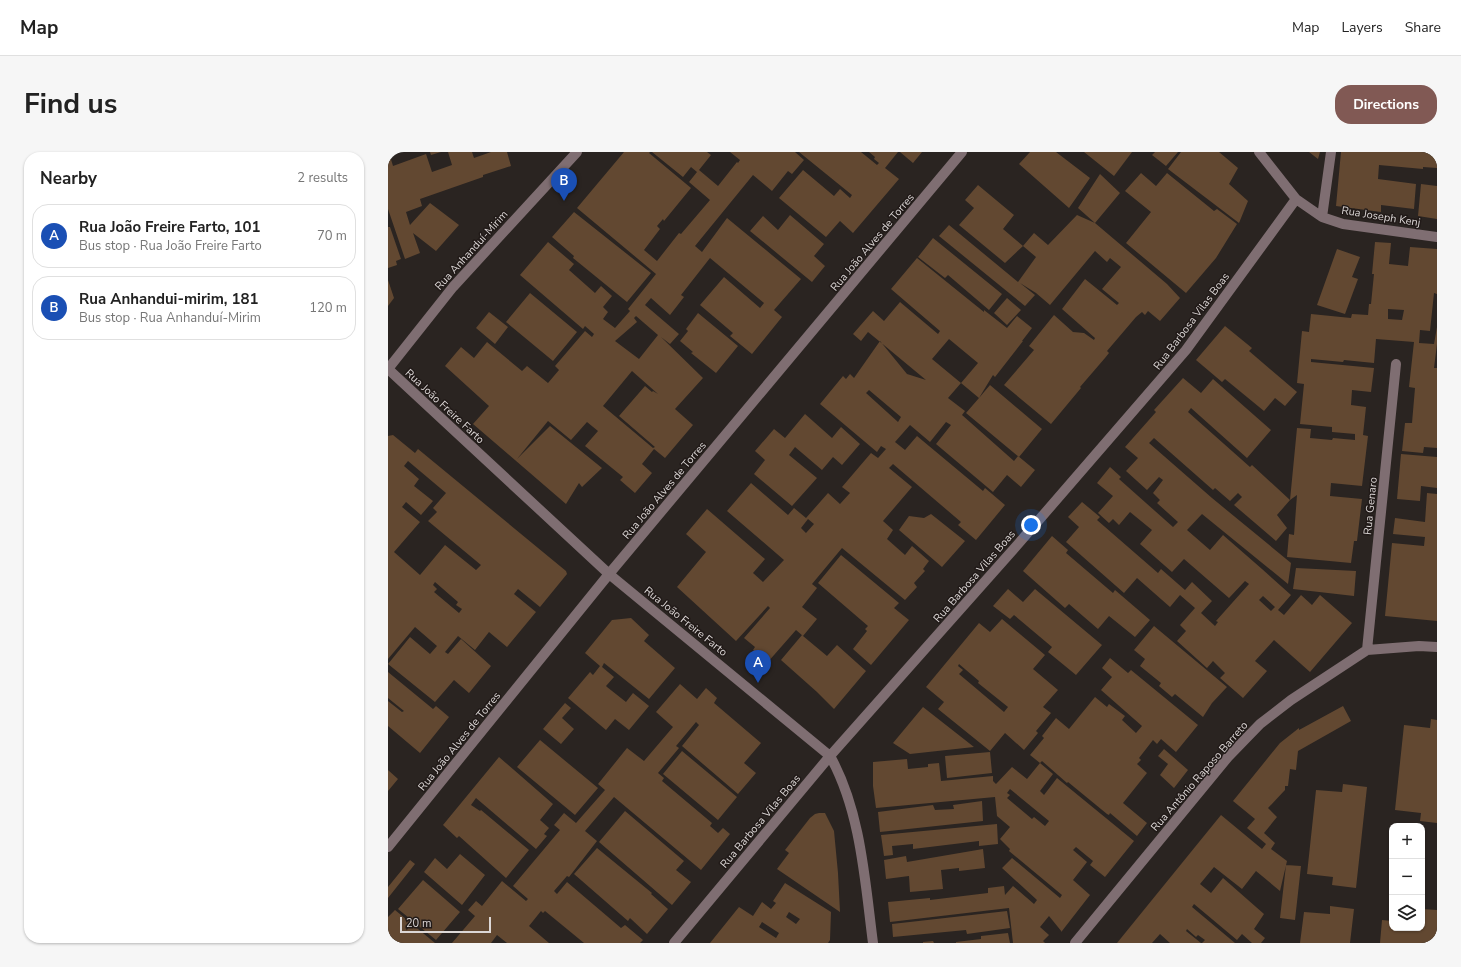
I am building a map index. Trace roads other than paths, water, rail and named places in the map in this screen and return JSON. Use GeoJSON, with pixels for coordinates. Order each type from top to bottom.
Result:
{"type":"FeatureCollection","features":[{"type":"Feature","properties":{"kind":"street","name":"Rua Anhanduí-Mirim"},"geometry":{"type":"LineString","coordinates":[[388,369],[453,287],[577,152]]}},
{"type":"Feature","properties":{"kind":"street","name":"Rua João Alves de Torres"},"geometry":{"type":"LineString","coordinates":[[388,847],[609,574],[962,152]]}},
{"type":"Feature","properties":{"kind":"street","name":"Rua Joseph Kenj"},"geometry":{"type":"LineString","coordinates":[[1259,152],[1296,199],[1322,217],[1343,224],[1437,237]]}},
{"type":"Feature","properties":{"kind":"street"},"geometry":{"type":"LineString","coordinates":[[1322,217],[1331,152]]}},
{"type":"Feature","properties":{"kind":"street","name":"Rua Barbosa Vilas Boas"},"geometry":{"type":"LineString","coordinates":[[674,943],[830,756],[1019,543],[1186,350],[1296,199]]}},
{"type":"Feature","properties":{"kind":"street","name":"Rua Genaro"},"geometry":{"type":"LineString","coordinates":[[1367,650],[1396,364]]}},
{"type":"Feature","properties":{"kind":"street","name":"Rua João Freire Farto"},"geometry":{"type":"LineString","coordinates":[[388,369],[609,574],[830,756],[839,771],[848,797],[862,855],[873,943]]}},
{"type":"Feature","properties":{"kind":"street","name":"Rua Antônio Raposo Barreto"},"geometry":{"type":"LineString","coordinates":[[1075,943],[1228,757],[1260,724],[1291,700],[1367,650],[1419,646],[1437,647]]}},
{"type":"Feature","properties":{"kind":"place","name":"Rua Anhandui-mirim, 181"},"geometry":{"type":"Point","coordinates":[564,201]}},
{"type":"Feature","properties":{"kind":"place","name":"Rua João Freire Farto, 101"},"geometry":{"type":"Point","coordinates":[758,683]}}]}
